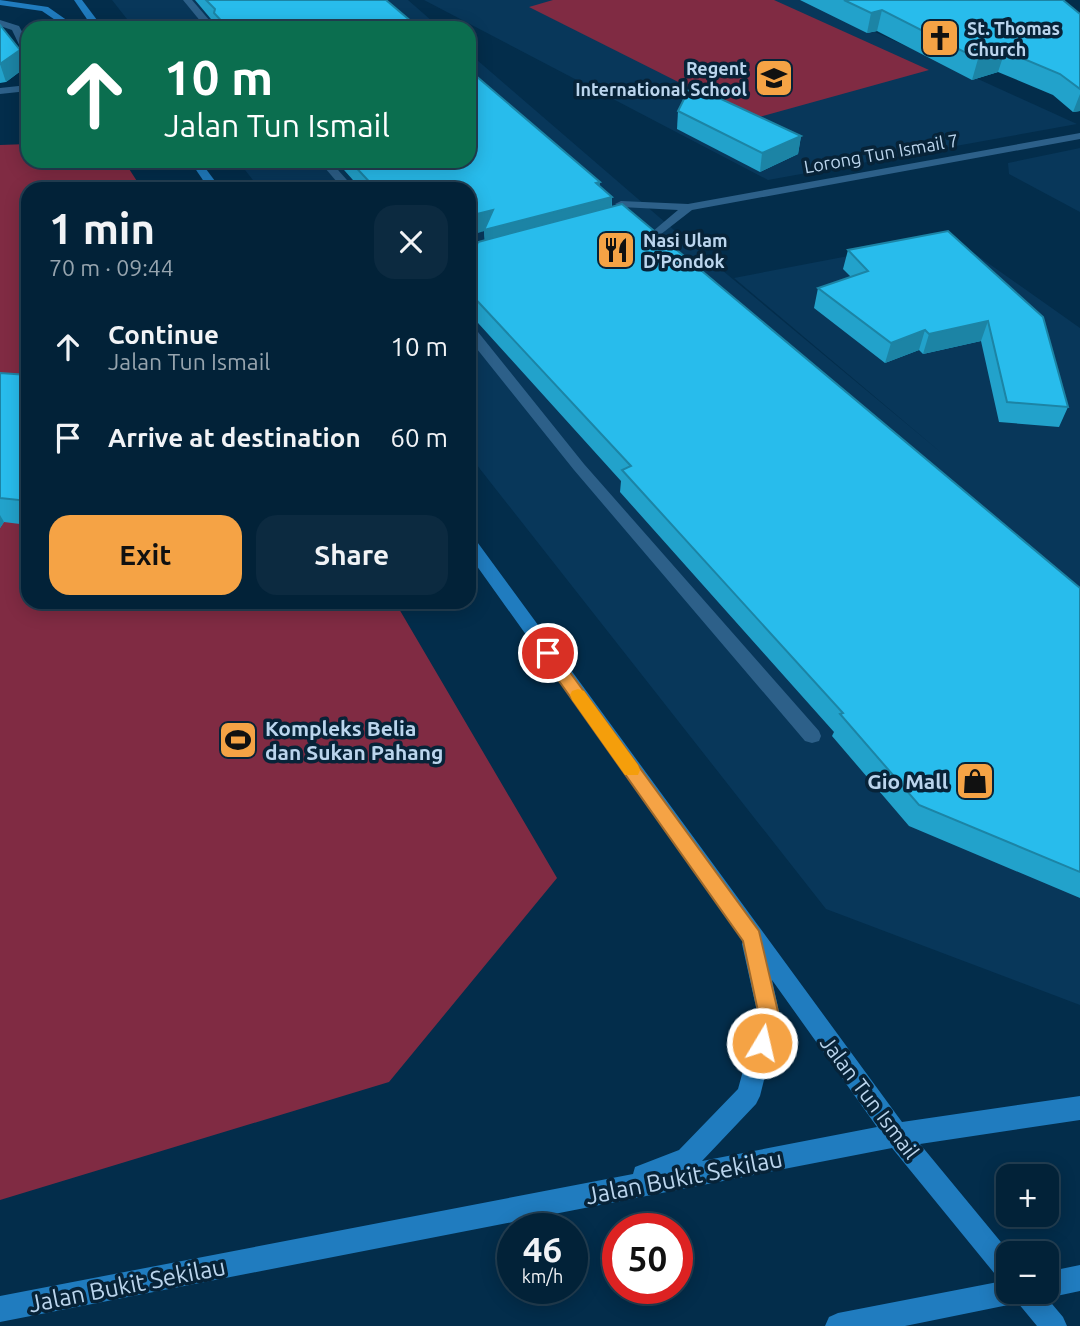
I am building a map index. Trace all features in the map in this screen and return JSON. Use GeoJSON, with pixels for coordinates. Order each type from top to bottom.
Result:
{"type":"FeatureCollection","features":[{"type":"Feature","properties":{"kind":"main road"},"geometry":{"type":"LineString","coordinates":[[78,0],[93,21]]}},
{"type":"Feature","properties":{"kind":"main road"},"geometry":{"type":"LineString","coordinates":[[0,2],[45,9],[63,21]]}},
{"type":"Feature","properties":{"kind":"main road","name":"Jalan Tun Ismail"},"geometry":{"type":"LineString","coordinates":[[476,553],[897,1135],[996,1255]]}},
{"type":"Feature","properties":{"kind":"main road"},"geometry":{"type":"LineString","coordinates":[[601,1193],[687,1159],[748,1096],[769,1016],[752,937]]}},
{"type":"Feature","properties":{"kind":"main road","name":"Jalan Bukit Sekilau"},"geometry":{"type":"LineString","coordinates":[[0,1309],[897,1135],[1080,1108]]}},
{"type":"Feature","properties":{"kind":"main road"},"geometry":{"type":"LineString","coordinates":[[1059,1282],[1080,1278]]}},
{"type":"Feature","properties":{"kind":"main road"},"geometry":{"type":"LineString","coordinates":[[838,1326],[996,1295]]}},
{"type":"Feature","properties":{"kind":"main road"},"geometry":{"type":"LineString","coordinates":[[1036,1304],[1054,1326]]}},
{"type":"Feature","properties":{"kind":"street"},"geometry":{"type":"LineString","coordinates":[[187,0],[205,21]]}},
{"type":"Feature","properties":{"kind":"street"},"geometry":{"type":"LineString","coordinates":[[0,23],[16,27],[21,37]]}},
{"type":"Feature","properties":{"kind":"street"},"geometry":{"type":"LineString","coordinates":[[0,91],[21,89]]}},
{"type":"Feature","properties":{"kind":"street","name":"Lorong Tun Ismail 7"},"geometry":{"type":"LineString","coordinates":[[621,204],[688,207],[1080,136]]}},
{"type":"Feature","properties":{"kind":"street"},"geometry":{"type":"LineString","coordinates":[[330,168],[343,182]]}},
{"type":"Feature","properties":{"kind":"street","name":"Lorong Tun Ismail 7"},"geometry":{"type":"LineString","coordinates":[[656,234],[688,207]]}},
{"type":"Feature","properties":{"kind":"street"},"geometry":{"type":"LineString","coordinates":[[476,339],[579,467],[812,736]]}},
{"type":"Feature","properties":{"kind":"shaded area"},"geometry":{"type":"Polygon","coordinates":[[[112,0],[408,0],[432,21],[128,21],[112,0]]]}},
{"type":"Feature","properties":{"kind":"shaded area","name":"Regent International School"},"geometry":{"type":"Polygon","coordinates":[[[424,0],[964,0],[875,32],[1077,124],[768,180],[476,27],[476,21],[464,21],[424,0]]]}},
{"type":"Feature","properties":{"kind":"shaded area"},"geometry":{"type":"Polygon","coordinates":[[[553,0],[774,0],[929,70],[752,119],[529,7],[553,0]]]}},
{"type":"Feature","properties":{"kind":"shaded area"},"geometry":{"type":"Polygon","coordinates":[[[476,59],[681,236],[944,455],[734,278],[937,239],[961,244],[1080,328],[1080,1005],[826,909],[476,464],[476,182],[254,182],[244,168],[476,168],[476,59]]]}},
{"type":"Feature","properties":{"kind":"shaded area","name":"Kompleks Belia dan Sukan Pahang"},"geometry":{"type":"Polygon","coordinates":[[[21,144],[21,168],[128,168],[138,182],[21,182],[21,609],[399,609],[557,878],[389,1082],[0,1200],[0,145],[21,144]]]}},
{"type":"Feature","properties":{"kind":"shaded area"},"geometry":{"type":"Polygon","coordinates":[[[1080,148],[1080,212],[1009,174],[1008,163],[1080,148]]]}},
{"type":"Feature","properties":{"kind":"building"},"geometry":{"type":"Polygon","coordinates":[[[206,0],[386,0],[411,21],[221,21],[214,13],[215,9],[206,0]]]}},
{"type":"Feature","properties":{"kind":"building"},"geometry":{"type":"Polygon","coordinates":[[[844,0],[1063,0],[1080,14],[1080,89],[1060,74],[1005,51],[978,59],[882,10],[871,13],[844,0]]]}},
{"type":"Feature","properties":{"kind":"building"},"geometry":{"type":"Polygon","coordinates":[[[0,25],[20,50],[0,64],[0,25]]]}},
{"type":"Feature","properties":{"kind":"building"},"geometry":{"type":"Polygon","coordinates":[[[476,76],[600,182],[596,183],[612,197],[484,230],[493,210],[476,214],[476,182],[370,182],[356,168],[476,168],[476,76]]]}},
{"type":"Feature","properties":{"kind":"building"},"geometry":{"type":"Polygon","coordinates":[[[691,85],[801,136],[762,153],[678,111],[691,85]]]}},
{"type":"Feature","properties":{"kind":"building"},"geometry":{"type":"Polygon","coordinates":[[[622,204],[1080,588],[1080,872],[919,805],[840,714],[843,713],[622,470],[631,466],[476,300],[478,242],[622,204]]]}},
{"type":"Feature","properties":{"kind":"building"},"geometry":{"type":"Polygon","coordinates":[[[948,231],[1043,317],[1068,407],[1007,402],[988,321],[929,334],[925,330],[891,343],[818,288],[868,271],[848,250],[948,231]]]}},
{"type":"Feature","properties":{"kind":"building"},"geometry":{"type":"Polygon","coordinates":[[[0,373],[21,374],[21,500],[0,498],[0,373]]]}},
{"type":"Feature","properties":{"kind":"slow traffic"},"geometry":{"type":"LineString","coordinates":[[578,695],[631,770]]}},
{"type":"Feature","properties":{"kind":"place","name":"St. Thomas Church"},"geometry":{"type":"Point","coordinates":[940,38]}},
{"type":"Feature","properties":{"kind":"place","name":"Regent International School"},"geometry":{"type":"Point","coordinates":[774,78]}},
{"type":"Feature","properties":{"kind":"place","name":"Nasi Ulam D'Pondok"},"geometry":{"type":"Point","coordinates":[616,250]}},
{"type":"Feature","properties":{"kind":"place","name":"Kompleks Belia dan Sukan Pahang"},"geometry":{"type":"Point","coordinates":[238,740]}},
{"type":"Feature","properties":{"kind":"place","name":"Gio Mall"},"geometry":{"type":"Point","coordinates":[975,781]}},
{"type":"Feature","properties":{"kind":"route"},"geometry":{"type":"LineString","coordinates":[[548,653],[752,937],[769,1016],[762,1043]]}}]}
